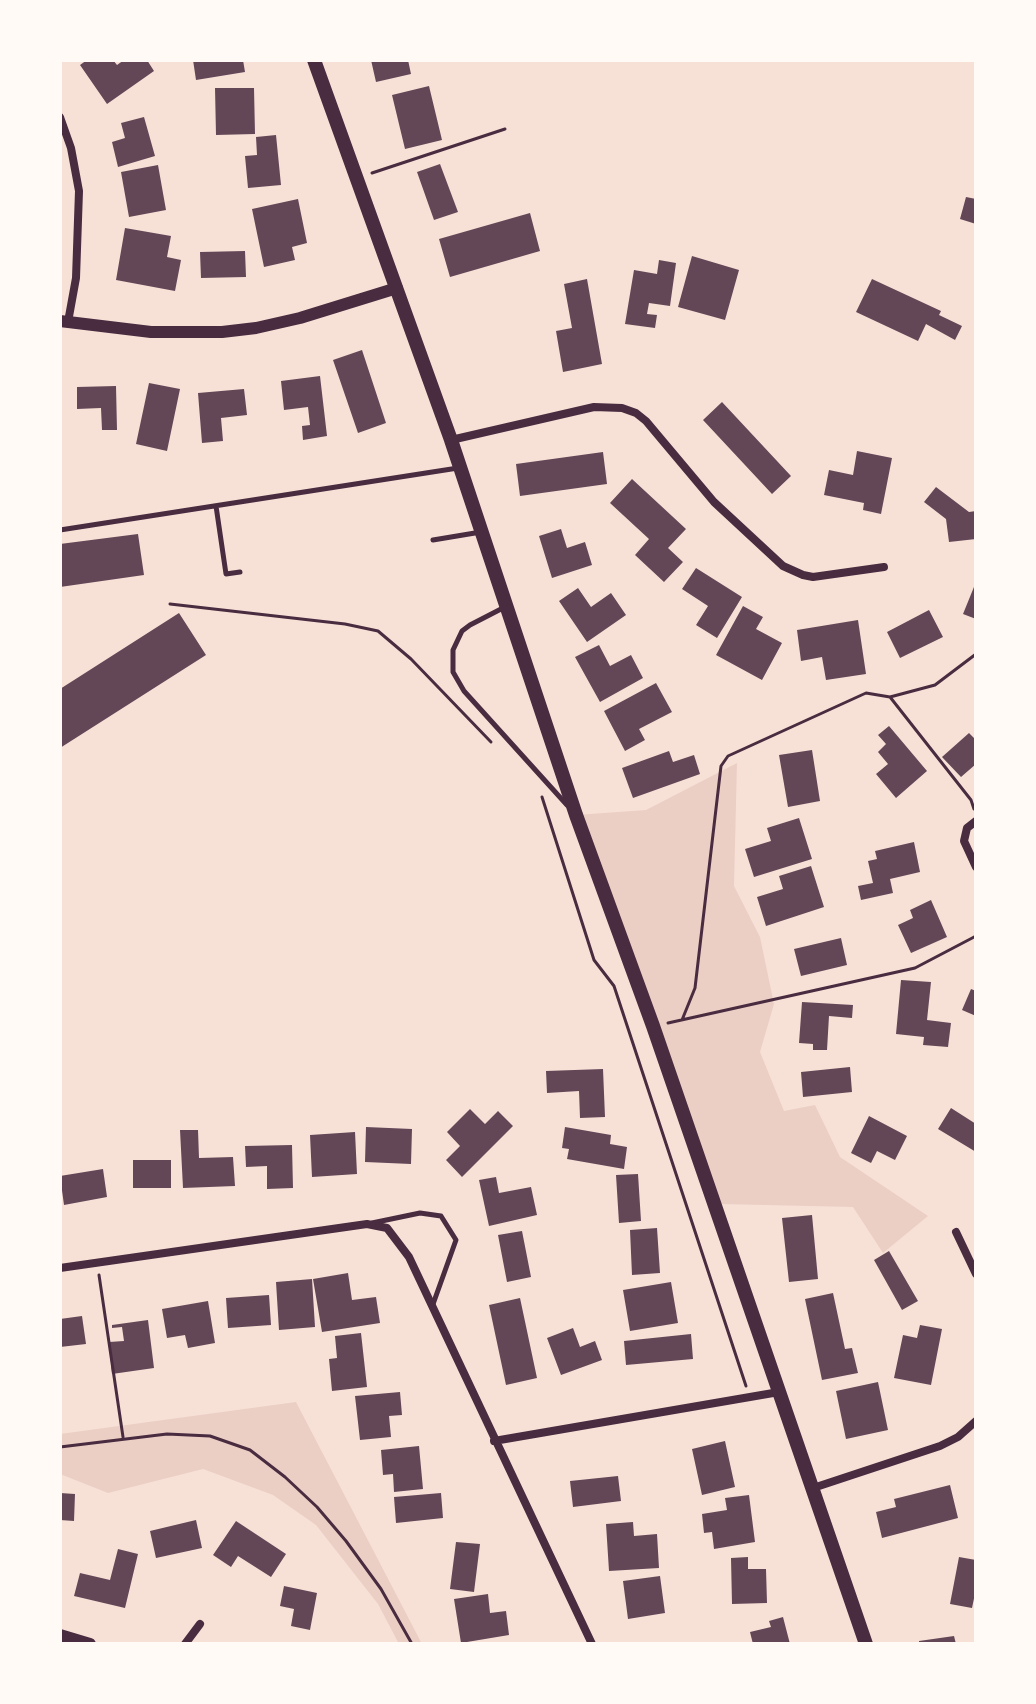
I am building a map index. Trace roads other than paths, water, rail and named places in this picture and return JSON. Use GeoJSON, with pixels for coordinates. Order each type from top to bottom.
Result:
{"type":"FeatureCollection","features":[{"type":"Feature","properties":{"kind":"main road"},"geometry":{"type":"LineString","coordinates":[[314,60],[451,440],[576,815],[653,1026],[866,1644]]}},
{"type":"Feature","properties":{"kind":"street"},"geometry":{"type":"LineString","coordinates":[[60,117],[71,148],[79,191],[76,278],[64,321],[151,332],[222,332],[300,318],[397,288]]}},
{"type":"Feature","properties":{"kind":"street"},"geometry":{"type":"LineString","coordinates":[[451,440],[594,407],[622,408],[646,421],[714,502],[783,566],[813,577],[884,567]]}},
{"type":"Feature","properties":{"kind":"street"},"geometry":{"type":"LineString","coordinates":[[976,821],[967,828],[964,841],[976,867]]}},
{"type":"Feature","properties":{"kind":"street"},"geometry":{"type":"LineString","coordinates":[[60,1268],[367,1224],[387,1228],[409,1257],[592,1644]]}},
{"type":"Feature","properties":{"kind":"street"},"geometry":{"type":"LineString","coordinates":[[956,1232],[976,1274]]}},
{"type":"Feature","properties":{"kind":"street"},"geometry":{"type":"LineString","coordinates":[[494,1441],[779,1392]]}},
{"type":"Feature","properties":{"kind":"street"},"geometry":{"type":"LineString","coordinates":[[813,1488],[940,1446],[958,1437],[976,1421]]}},
{"type":"Feature","properties":{"kind":"street"},"geometry":{"type":"LineString","coordinates":[[185,1644],[200,1624]]}},
{"type":"Feature","properties":{"kind":"street"},"geometry":{"type":"LineString","coordinates":[[60,1635],[90,1644]]}},
{"type":"Feature","properties":{"kind":"lane"},"geometry":{"type":"LineString","coordinates":[[60,530],[460,468]]}},
{"type":"Feature","properties":{"kind":"lane"},"geometry":{"type":"LineString","coordinates":[[216,506],[226,574],[240,572]]}},
{"type":"Feature","properties":{"kind":"lane"},"geometry":{"type":"LineString","coordinates":[[433,540],[482,532]]}},
{"type":"Feature","properties":{"kind":"lane"},"geometry":{"type":"LineString","coordinates":[[508,606],[462,631],[453,650],[453,672],[464,691],[576,815]]}},
{"type":"Feature","properties":{"kind":"lane"},"geometry":{"type":"LineString","coordinates":[[367,1224],[420,1213],[441,1216],[456,1240],[432,1308]]}}]}
